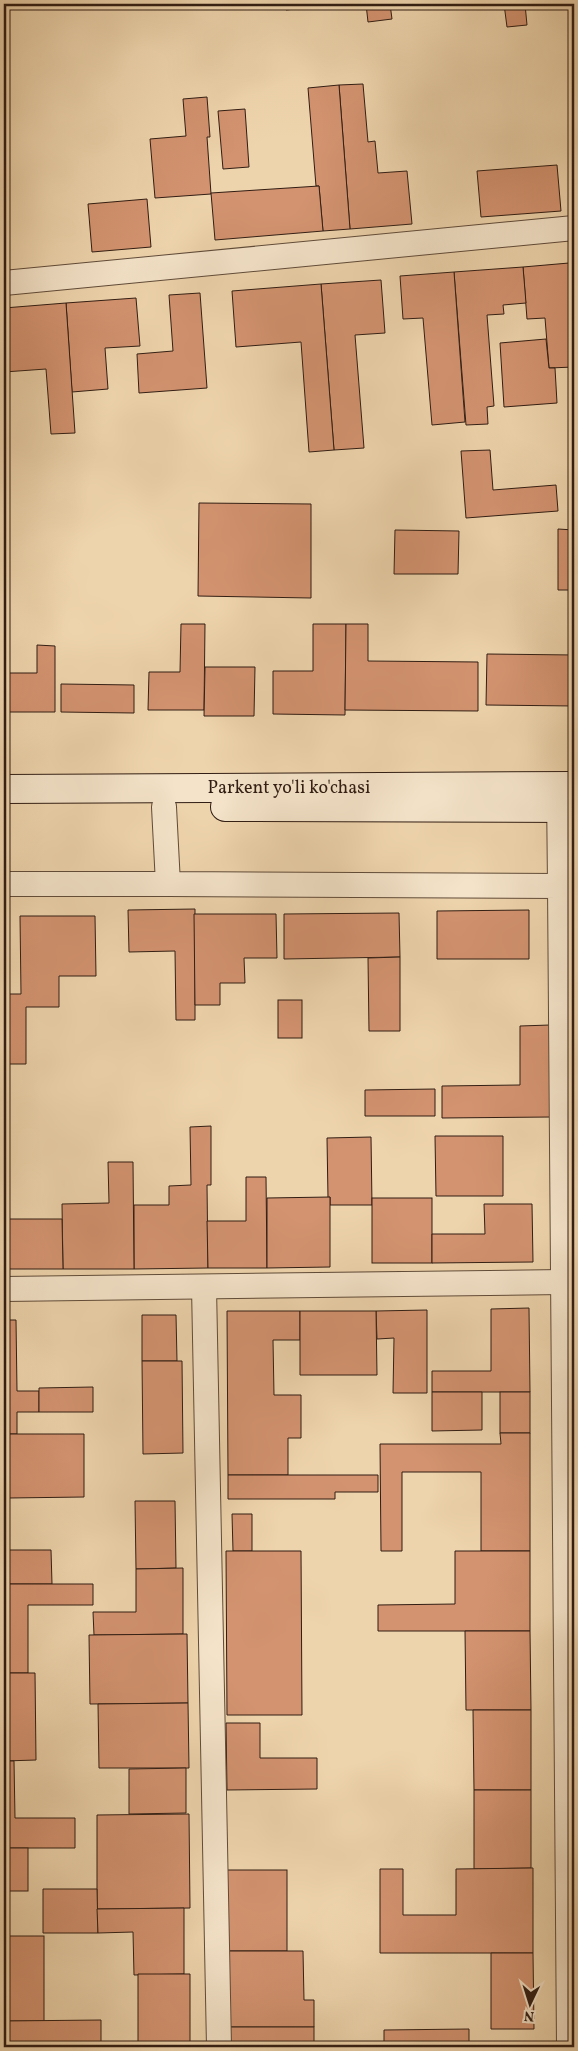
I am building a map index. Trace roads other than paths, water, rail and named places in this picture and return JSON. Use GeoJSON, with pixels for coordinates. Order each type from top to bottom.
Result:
{"type":"FeatureCollection","features":[{"type":"Feature","properties":{"kind":"street"},"geometry":{"type":"LineString","coordinates":[[4,283],[574,228]]}},
{"type":"Feature","properties":{"kind":"street","name":"Parkent yo'li ko'chasi"},"geometry":{"type":"LineString","coordinates":[[4,789],[567,797]]}},
{"type":"Feature","properties":{"kind":"street"},"geometry":{"type":"LineString","coordinates":[[567,797],[560,886],[569,2047]]}},
{"type":"Feature","properties":{"kind":"street","name":"Parkent yo'li ko'chasi"},"geometry":{"type":"LineString","coordinates":[[4,808],[164,807],[567,797]]}},
{"type":"Feature","properties":{"kind":"street"},"geometry":{"type":"LineString","coordinates":[[164,807],[168,884]]}},
{"type":"Feature","properties":{"kind":"street"},"geometry":{"type":"LineString","coordinates":[[4,884],[560,886]]}},
{"type":"Feature","properties":{"kind":"street"},"geometry":{"type":"LineString","coordinates":[[4,1289],[563,1282]]}},
{"type":"Feature","properties":{"kind":"street"},"geometry":{"type":"LineString","coordinates":[[204,1286],[219,2047]]}}]}
